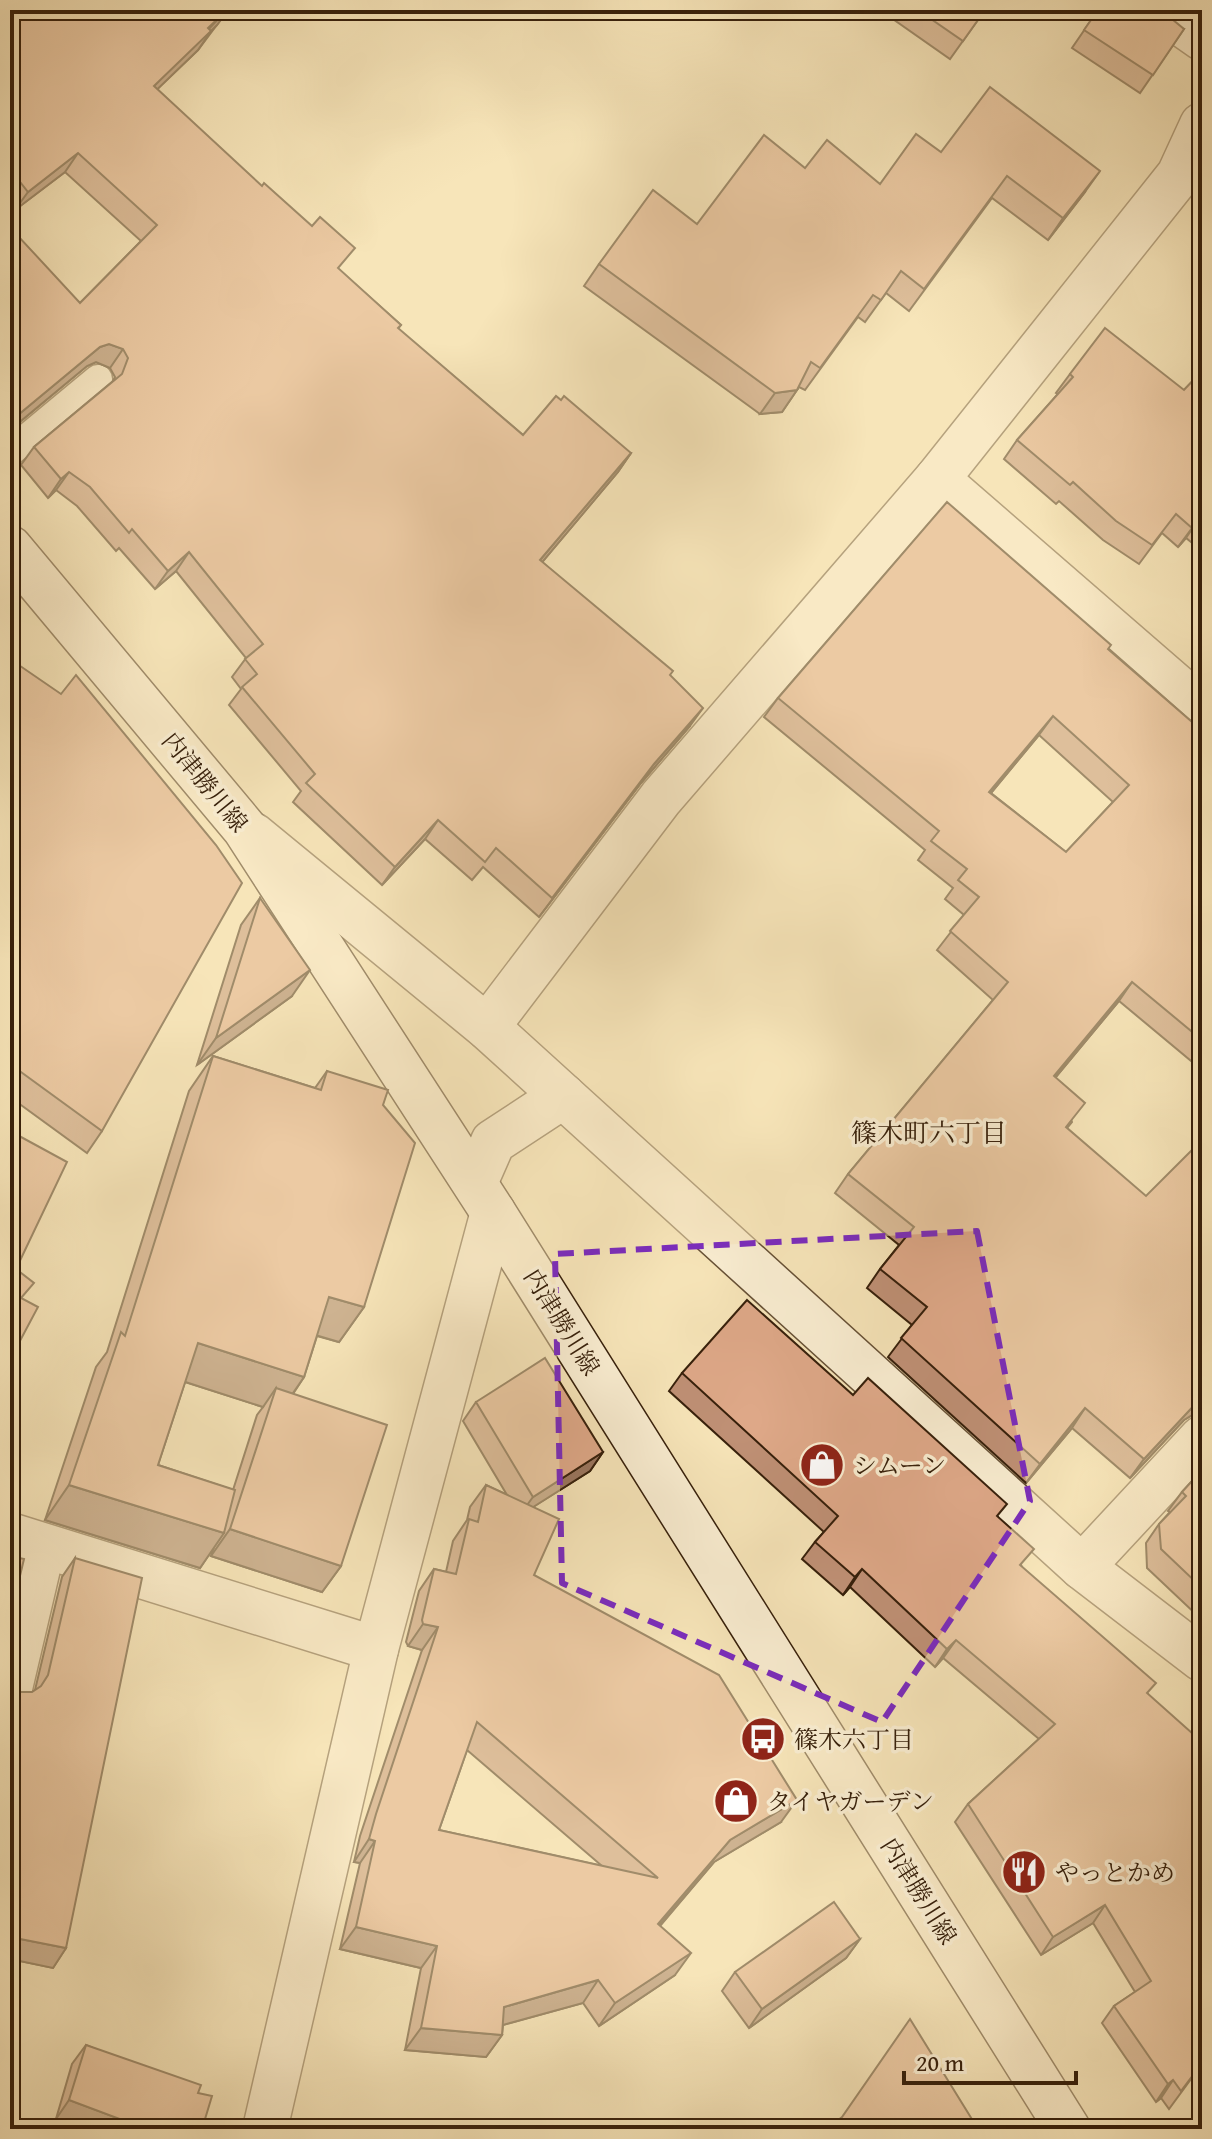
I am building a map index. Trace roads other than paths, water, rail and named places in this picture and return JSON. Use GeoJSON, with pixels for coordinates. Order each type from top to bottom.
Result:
{"type":"FeatureCollection","features":[{"type":"Feature","properties":{"kind":"street"},"geometry":{"type":"LineString","coordinates":[[1162,10],[1202,38]]}},
{"type":"Feature","properties":{"kind":"street"},"geometry":{"type":"LineString","coordinates":[[487,1027],[661,798],[937,479],[1179,175],[1202,125]]}},
{"type":"Feature","properties":{"kind":"street"},"geometry":{"type":"LineString","coordinates":[[937,479],[1202,709]]}},
{"type":"Feature","properties":{"kind":"street","name":"内津勝川線"},"geometry":{"type":"LineString","coordinates":[[10,548],[245,829],[484,1198],[1068,2129]]}},
{"type":"Feature","properties":{"kind":"street"},"geometry":{"type":"LineString","coordinates":[[245,829],[487,1027],[1082,1567],[1202,1659]]}},
{"type":"Feature","properties":{"kind":"street"},"geometry":{"type":"LineString","coordinates":[[265,2129],[484,1198],[493,1142],[563,1096]]}},
{"type":"Feature","properties":{"kind":"street"},"geometry":{"type":"LineString","coordinates":[[1082,1567],[1202,1438]]}},
{"type":"Feature","properties":{"kind":"street"},"geometry":{"type":"LineString","coordinates":[[10,1688],[26,1541],[376,1649]]}},
{"type":"Feature","properties":{"kind":"lane"},"geometry":{"type":"LineString","coordinates":[[10,452],[98,379]]}},
{"type":"Feature","properties":{"kind":"place","name":"シムーン"},"geometry":{"type":"Point","coordinates":[822,1465]}},
{"type":"Feature","properties":{"kind":"place","name":"篠木六丁目"},"geometry":{"type":"Point","coordinates":[763,1739]}},
{"type":"Feature","properties":{"kind":"place","name":"タイヤガーデン"},"geometry":{"type":"Point","coordinates":[736,1801]}},
{"type":"Feature","properties":{"kind":"place","name":"やっとかめ"},"geometry":{"type":"Point","coordinates":[1024,1872]}},
{"type":"Feature","properties":{"kind":"district","name":"篠木町六丁目"},"geometry":{"type":"Point","coordinates":[929,1132]}}]}
